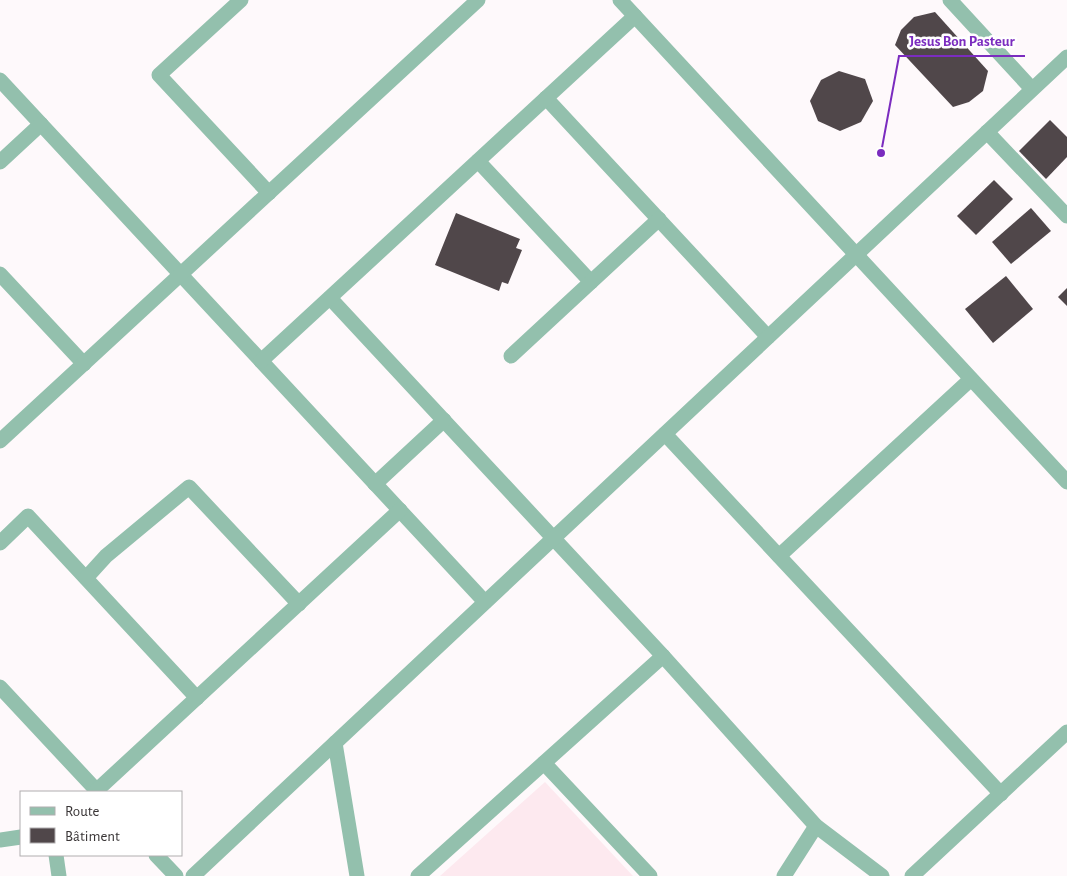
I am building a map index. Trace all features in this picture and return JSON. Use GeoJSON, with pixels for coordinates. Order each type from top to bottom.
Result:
{"type":"FeatureCollection","features":[{"type":"Feature","properties":{"kind":"street"},"geometry":{"type":"LineString","coordinates":[[241,0],[159,75],[269,193]]}},
{"type":"Feature","properties":{"kind":"street"},"geometry":{"type":"LineString","coordinates":[[0,442],[478,0]]}},
{"type":"Feature","properties":{"kind":"street"},"geometry":{"type":"LineString","coordinates":[[620,0],[1067,482]]}},
{"type":"Feature","properties":{"kind":"street"},"geometry":{"type":"LineString","coordinates":[[950,0],[1032,90]]}},
{"type":"Feature","properties":{"kind":"street"},"geometry":{"type":"LineString","coordinates":[[261,361],[635,16]]}},
{"type":"Feature","properties":{"kind":"street"},"geometry":{"type":"LineString","coordinates":[[193,876],[1067,57]]}},
{"type":"Feature","properties":{"kind":"street"},"geometry":{"type":"LineString","coordinates":[[0,80],[485,602]]}},
{"type":"Feature","properties":{"kind":"street"},"geometry":{"type":"LineString","coordinates":[[546,98],[768,337]]}},
{"type":"Feature","properties":{"kind":"street"},"geometry":{"type":"LineString","coordinates":[[0,162],[41,124]]}},
{"type":"Feature","properties":{"kind":"street"},"geometry":{"type":"LineString","coordinates":[[987,132],[1067,216]]}},
{"type":"Feature","properties":{"kind":"street"},"geometry":{"type":"LineString","coordinates":[[478,161],[591,282]]}},
{"type":"Feature","properties":{"kind":"street"},"geometry":{"type":"LineString","coordinates":[[511,356],[659,219]]}},
{"type":"Feature","properties":{"kind":"street"},"geometry":{"type":"LineString","coordinates":[[1,276],[84,364]]}},
{"type":"Feature","properties":{"kind":"street"},"geometry":{"type":"LineString","coordinates":[[330,298],[663,656],[816,826],[882,876]]}},
{"type":"Feature","properties":{"kind":"street"},"geometry":{"type":"LineString","coordinates":[[779,556],[971,379]]}},
{"type":"Feature","properties":{"kind":"street"},"geometry":{"type":"LineString","coordinates":[[375,484],[444,420]]}},
{"type":"Feature","properties":{"kind":"street"},"geometry":{"type":"LineString","coordinates":[[665,434],[1001,794]]}},
{"type":"Feature","properties":{"kind":"street"},"geometry":{"type":"LineString","coordinates":[[86,578],[106,556],[189,487],[298,604]]}},
{"type":"Feature","properties":{"kind":"street"},"geometry":{"type":"LineString","coordinates":[[98,791],[400,510]]}},
{"type":"Feature","properties":{"kind":"street"},"geometry":{"type":"LineString","coordinates":[[0,542],[28,516],[197,698]]}},
{"type":"Feature","properties":{"kind":"street"},"geometry":{"type":"LineString","coordinates":[[418,876],[663,656]]}},
{"type":"Feature","properties":{"kind":"street"},"geometry":{"type":"LineString","coordinates":[[0,687],[96,791]]}},
{"type":"Feature","properties":{"kind":"street"},"geometry":{"type":"LineString","coordinates":[[912,876],[1067,732]]}},
{"type":"Feature","properties":{"kind":"street"},"geometry":{"type":"LineString","coordinates":[[335,743],[357,876]]}},
{"type":"Feature","properties":{"kind":"street"},"geometry":{"type":"LineString","coordinates":[[544,762],[650,876]]}},
{"type":"Feature","properties":{"kind":"street"},"geometry":{"type":"LineString","coordinates":[[784,876],[816,826]]}},
{"type":"Feature","properties":{"kind":"street"},"geometry":{"type":"LineString","coordinates":[[0,840],[20,837]]}},
{"type":"Feature","properties":{"kind":"street"},"geometry":{"type":"LineString","coordinates":[[56,856],[59,876]]}},
{"type":"Feature","properties":{"kind":"street"},"geometry":{"type":"LineString","coordinates":[[157,856],[176,876]]}},
{"type":"Feature","properties":{"kind":"shaded area"},"geometry":{"type":"Polygon","coordinates":[[[545,782],[633,876],[440,876],[545,782]]]}},
{"type":"Feature","properties":{"kind":"building"},"geometry":{"type":"Polygon","coordinates":[[[935,12],[988,71],[983,91],[969,102],[953,107],[895,45],[901,30],[914,17],[935,12]]]}},
{"type":"Feature","properties":{"kind":"building"},"geometry":{"type":"Polygon","coordinates":[[[839,71],[865,79],[873,101],[861,122],[840,131],[818,121],[810,101],[821,80],[839,71]]]}},
{"type":"Feature","properties":{"kind":"building"},"geometry":{"type":"Polygon","coordinates":[[[1050,120],[1067,137],[1067,157],[1046,179],[1019,151],[1050,120]]]}},
{"type":"Feature","properties":{"kind":"building"},"geometry":{"type":"Polygon","coordinates":[[[994,180],[1013,199],[976,235],[957,216],[994,180]]]}},
{"type":"Feature","properties":{"kind":"building"},"geometry":{"type":"Polygon","coordinates":[[[1031,208],[1051,231],[1011,264],[992,242],[1031,208]]]}},
{"type":"Feature","properties":{"kind":"building"},"geometry":{"type":"Polygon","coordinates":[[[456,213],[520,239],[516,248],[522,250],[508,284],[502,282],[499,291],[435,265],[456,213]]]}},
{"type":"Feature","properties":{"kind":"building"},"geometry":{"type":"Polygon","coordinates":[[[1006,276],[1033,309],[993,343],[965,309],[1006,276]]]}},
{"type":"Feature","properties":{"kind":"building"},"geometry":{"type":"Polygon","coordinates":[[[1067,288],[1067,306],[1058,297],[1067,288]]]}},
{"type":"Feature","properties":{"kind":"place","name":"Jesus Bon Pasteur"},"geometry":{"type":"Point","coordinates":[881,153]}}]}
